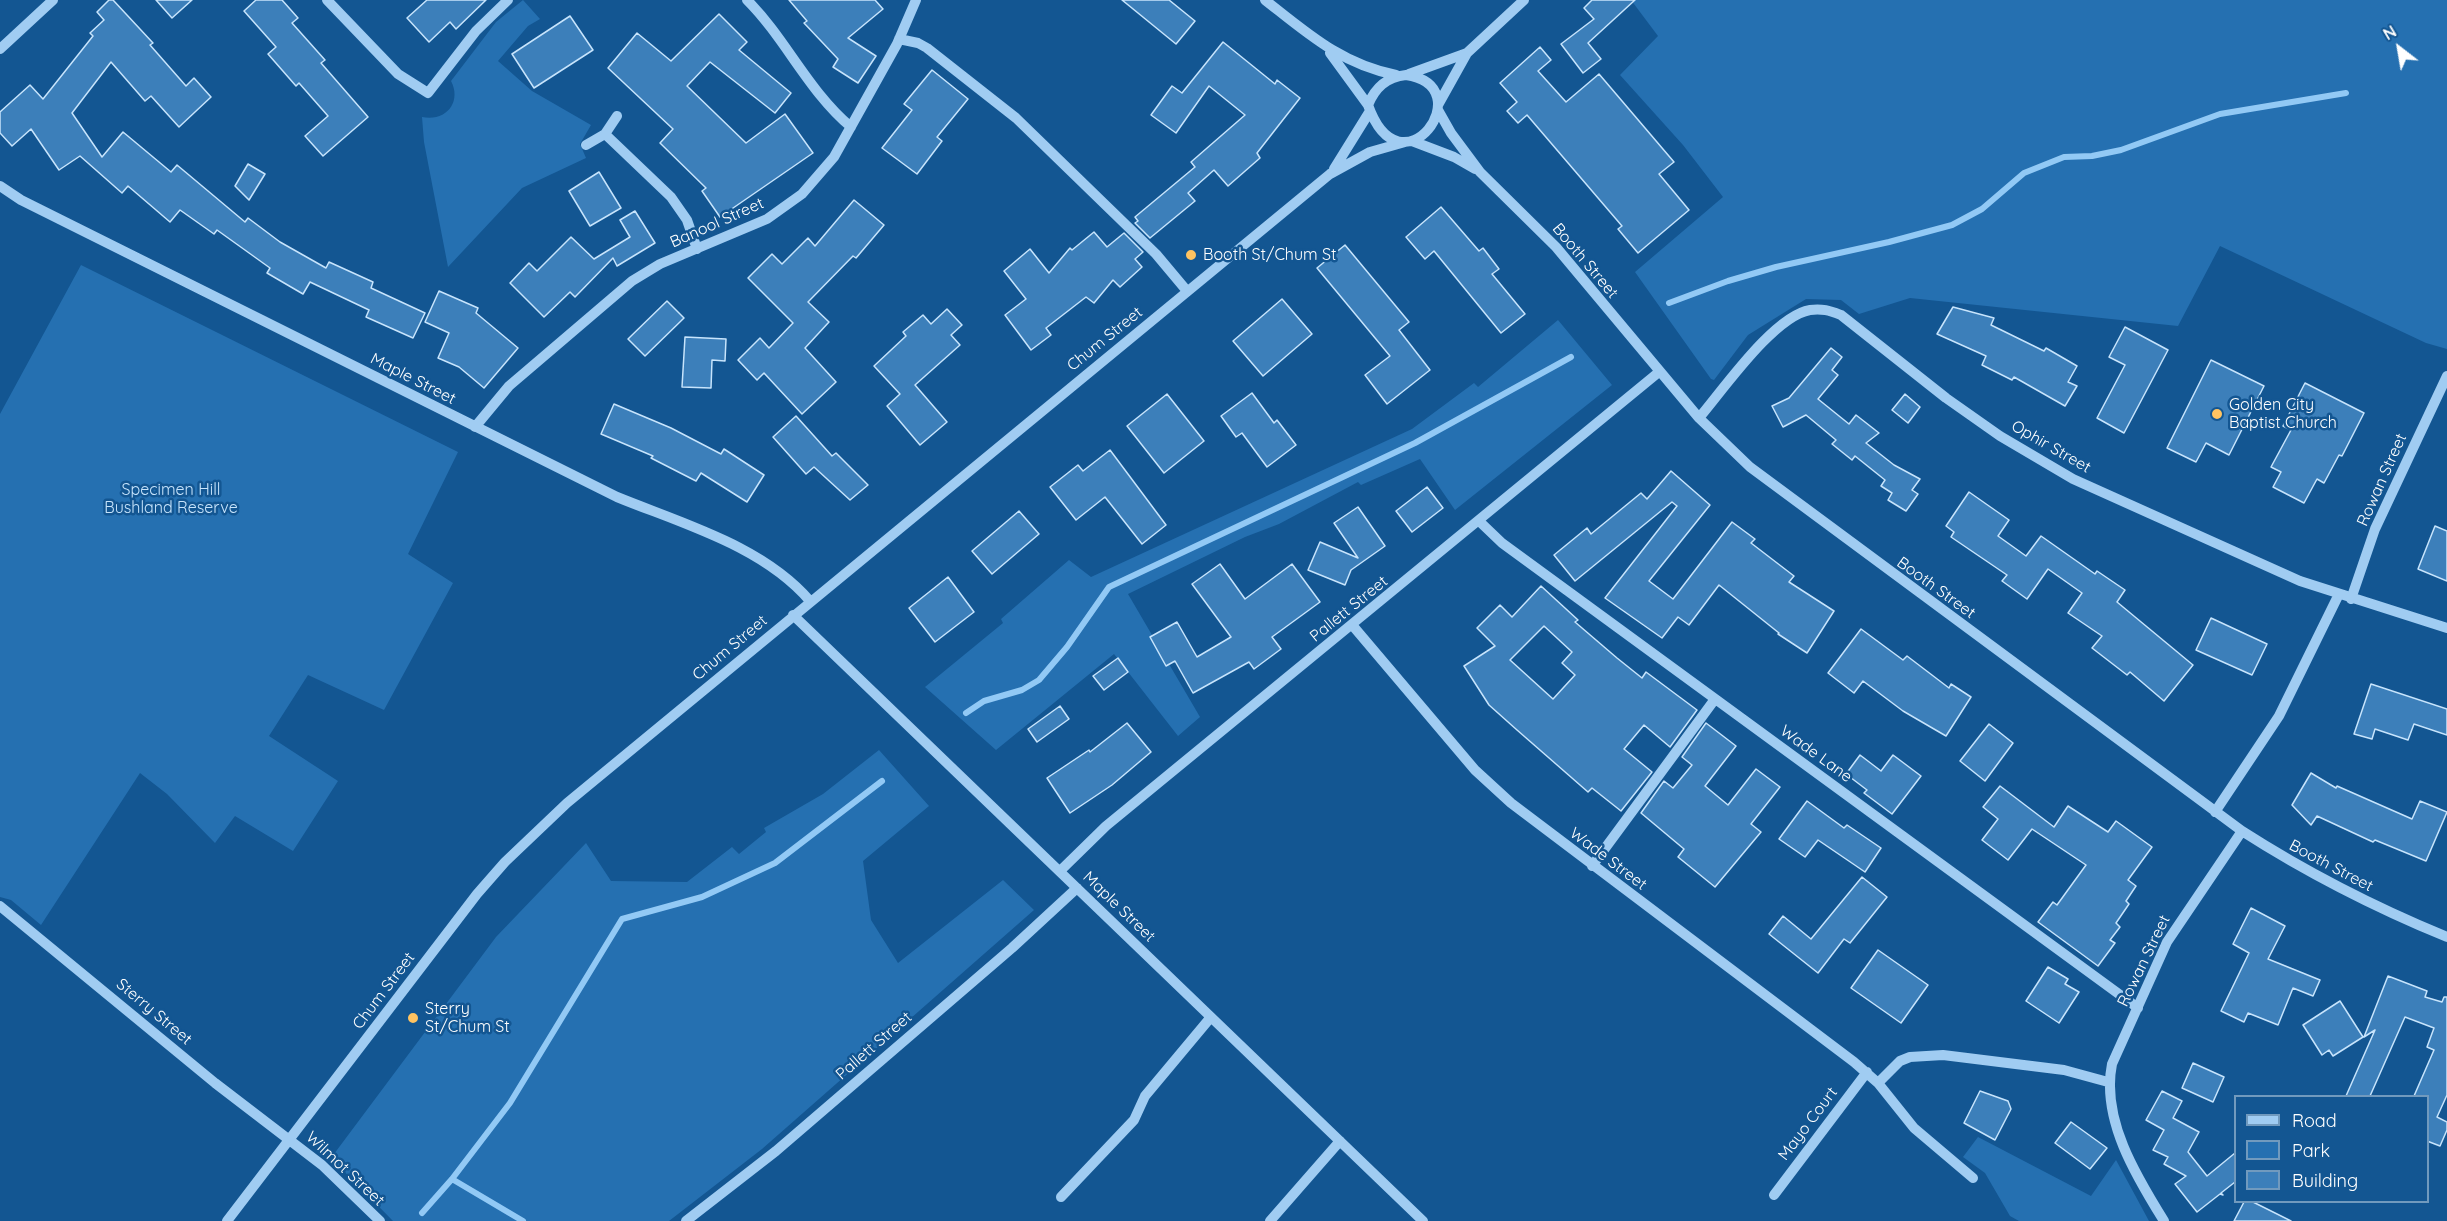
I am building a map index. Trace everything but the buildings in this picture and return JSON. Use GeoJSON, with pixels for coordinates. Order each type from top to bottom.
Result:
{"type":"FeatureCollection","features":[{"type":"Feature","properties":{"kind":"street"},"geometry":{"type":"LineString","coordinates":[[0,49],[53,0]]}},
{"type":"Feature","properties":{"kind":"street"},"geometry":{"type":"LineString","coordinates":[[327,0],[398,74],[428,93],[476,31],[508,0]]}},
{"type":"Feature","properties":{"kind":"street"},"geometry":{"type":"LineString","coordinates":[[747,0],[773,29],[824,102],[851,127]]}},
{"type":"Feature","properties":{"kind":"street","name":"Banool Street"},"geometry":{"type":"LineString","coordinates":[[475,427],[509,386],[632,281],[660,264],[746,230],[785,208],[818,177],[851,127],[899,39],[916,0]]}},
{"type":"Feature","properties":{"kind":"street"},"geometry":{"type":"LineString","coordinates":[[1265,0],[1328,50],[1353,62],[1428,84],[1438,107]]}},
{"type":"Feature","properties":{"kind":"street"},"geometry":{"type":"LineString","coordinates":[[1328,50],[1369,108],[1379,129],[1386,136],[1408,141],[1430,130],[1438,107],[1467,53],[1524,0]]}},
{"type":"Feature","properties":{"kind":"street"},"geometry":{"type":"LineString","coordinates":[[899,39],[918,43],[927,48],[991,96],[1156,254],[1187,291]]}},
{"type":"Feature","properties":{"kind":"street"},"geometry":{"type":"LineString","coordinates":[[1369,108],[1380,85],[1401,75],[1419,72],[1467,53]]}},
{"type":"Feature","properties":{"kind":"street","name":"Booth Street"},"geometry":{"type":"LineString","coordinates":[[1438,107],[1451,133],[1480,172],[1556,247],[1699,418],[1779,491],[2242,831],[2307,872],[2344,892],[2447,937]]}},
{"type":"Feature","properties":{"kind":"street","name":"Chum Street"},"geometry":{"type":"LineString","coordinates":[[1330,174],[1344,155],[1369,108]]}},
{"type":"Feature","properties":{"kind":"street"},"geometry":{"type":"LineString","coordinates":[[586,145],[605,134],[617,116]]}},
{"type":"Feature","properties":{"kind":"street"},"geometry":{"type":"LineString","coordinates":[[605,134],[671,197],[687,220],[697,249]]}},
{"type":"Feature","properties":{"kind":"street","name":"Chum Street"},"geometry":{"type":"LineString","coordinates":[[226,1221],[445,934],[505,862],[567,803],[1330,174],[1378,149],[1408,141]]}},
{"type":"Feature","properties":{"kind":"street","name":"Booth Street"},"geometry":{"type":"LineString","coordinates":[[1408,141],[1454,157],[1480,172]]}},
{"type":"Feature","properties":{"kind":"street","name":"Maple Street"},"geometry":{"type":"LineString","coordinates":[[0,186],[21,200],[617,497],[702,531],[745,552],[781,573],[810,601]]}},
{"type":"Feature","properties":{"kind":"street","name":"Ophir Street"},"geometry":{"type":"LineString","coordinates":[[1699,418],[1772,333],[1788,319],[1808,310],[1826,309],[1841,315],[1946,398],[2000,436],[2073,479],[2241,556],[2351,599],[2447,628]]}},
{"type":"Feature","properties":{"kind":"street","name":"Pallett Street"},"geometry":{"type":"LineString","coordinates":[[1060,872],[1106,826],[1353,626],[1659,372]]}},
{"type":"Feature","properties":{"kind":"street","name":"Rowan Street"},"geometry":{"type":"LineString","coordinates":[[2351,599],[2375,529],[2447,376]]}},
{"type":"Feature","properties":{"kind":"street","name":"Wade Lane"},"geometry":{"type":"LineString","coordinates":[[1479,521],[1502,543],[2138,1008]]}},
{"type":"Feature","properties":{"kind":"street"},"geometry":{"type":"LineString","coordinates":[[2215,812],[2279,716],[2338,594]]}},
{"type":"Feature","properties":{"kind":"street","name":"Maple Street"},"geometry":{"type":"LineString","coordinates":[[793,615],[1423,1221]]}},
{"type":"Feature","properties":{"kind":"street","name":"Wade Street"},"geometry":{"type":"LineString","coordinates":[[1353,626],[1475,770],[1511,803],[1867,1072],[1914,1128],[1972,1178]]}},
{"type":"Feature","properties":{"kind":"street"},"geometry":{"type":"LineString","coordinates":[[1592,866],[1715,699]]}},
{"type":"Feature","properties":{"kind":"street","name":"Rowan Street"},"geometry":{"type":"LineString","coordinates":[[2108,1082],[2112,1064],[2167,942],[2242,831]]}},
{"type":"Feature","properties":{"kind":"street","name":"Pallett Street"},"geometry":{"type":"LineString","coordinates":[[686,1221],[776,1151],[1012,948],[1077,888]]}},
{"type":"Feature","properties":{"kind":"street","name":"Sterry Street"},"geometry":{"type":"LineString","coordinates":[[0,906],[214,1083],[290,1139]]}},
{"type":"Feature","properties":{"kind":"street"},"geometry":{"type":"LineString","coordinates":[[1061,1197],[1134,1120],[1145,1096],[1211,1017]]}},
{"type":"Feature","properties":{"kind":"street"},"geometry":{"type":"LineString","coordinates":[[1878,1083],[1900,1061],[1910,1057],[1943,1055],[2064,1070],[2108,1082],[2121,1139],[2164,1221]]}},
{"type":"Feature","properties":{"kind":"street","name":"Mayo Court"},"geometry":{"type":"LineString","coordinates":[[1774,1195],[1867,1072]]}},
{"type":"Feature","properties":{"kind":"street","name":"Wilmot Street"},"geometry":{"type":"LineString","coordinates":[[290,1139],[336,1177],[380,1221]]}},
{"type":"Feature","properties":{"kind":"street"},"geometry":{"type":"LineString","coordinates":[[1270,1221],[1340,1142]]}},
{"type":"Feature","properties":{"kind":"green space"},"geometry":{"type":"Polygon","coordinates":[[[523,0],[540,19],[528,26],[498,61],[532,91],[591,125],[580,144],[586,158],[522,188],[448,267],[424,142],[422,117],[438,116],[450,109],[454,96],[451,81],[496,22],[523,0]]]}},
{"type":"Feature","properties":{"kind":"green space"},"geometry":{"type":"Polygon","coordinates":[[[1631,0],[2447,0],[2447,349],[2426,343],[2220,246],[2178,326],[1910,298],[1859,314],[1841,300],[1806,299],[1748,335],[1714,380],[1711,379],[1635,272],[1723,197],[1683,145],[1620,75],[1658,36],[1631,0]]]}},
{"type":"Feature","properties":{"kind":"green space","name":"Specimen Hill Bushland Reserve"},"geometry":{"type":"Polygon","coordinates":[[[81,265],[458,452],[408,554],[453,583],[384,710],[308,675],[269,736],[338,781],[293,851],[235,816],[215,843],[167,794],[140,773],[41,925],[11,900],[0,897],[0,414],[81,265]]]}},
{"type":"Feature","properties":{"kind":"green space"},"geometry":{"type":"Polygon","coordinates":[[[1558,320],[1612,385],[1455,510],[1420,459],[1361,485],[1358,482],[1279,524],[1245,537],[1128,594],[1200,717],[1178,736],[1114,654],[996,750],[925,687],[1003,623],[1001,619],[1069,560],[1091,577],[1412,429],[1474,383],[1478,387],[1558,320]]]}},
{"type":"Feature","properties":{"kind":"green space"},"geometry":{"type":"Polygon","coordinates":[[[879,750],[929,806],[863,861],[871,920],[898,963],[1003,880],[1034,910],[762,1149],[669,1221],[393,1221],[331,1158],[496,937],[586,843],[611,881],[687,882],[732,847],[739,854],[766,832],[764,828],[823,794],[879,750]]]}},
{"type":"Feature","properties":{"kind":"green space"},"geometry":{"type":"Polygon","coordinates":[[[1978,1137],[2091,1196],[2116,1160],[2149,1221],[2019,1221],[2010,1216],[1985,1173],[1963,1157],[1978,1137]]]}},
{"type":"Feature","properties":{"kind":"waterway"},"geometry":{"type":"LineString","coordinates":[[1669,303],[1728,281],[1776,267],[1889,242],[1952,225],[1982,209],[2024,173],[2064,157],[2092,156],[2121,150],[2220,114],[2346,93]]}},
{"type":"Feature","properties":{"kind":"waterway"},"geometry":{"type":"LineString","coordinates":[[966,713],[984,701],[1022,690],[1039,680],[1067,647],[1109,587],[1415,443],[1571,357]]}},
{"type":"Feature","properties":{"kind":"waterway"},"geometry":{"type":"LineString","coordinates":[[422,1213],[452,1179],[510,1103],[622,919],[702,897],[775,863],[882,781]]}},
{"type":"Feature","properties":{"kind":"waterway"},"geometry":{"type":"LineString","coordinates":[[452,1179],[523,1221]]}},
{"type":"Feature","properties":{"kind":"place","name":"Booth St/Chum St"},"geometry":{"type":"Point","coordinates":[1191,255]}},
{"type":"Feature","properties":{"kind":"place","name":"Golden City Baptist Church"},"geometry":{"type":"Point","coordinates":[2217,414]}},
{"type":"Feature","properties":{"kind":"place","name":"Sterry St/Chum St"},"geometry":{"type":"Point","coordinates":[413,1018]}}]}
